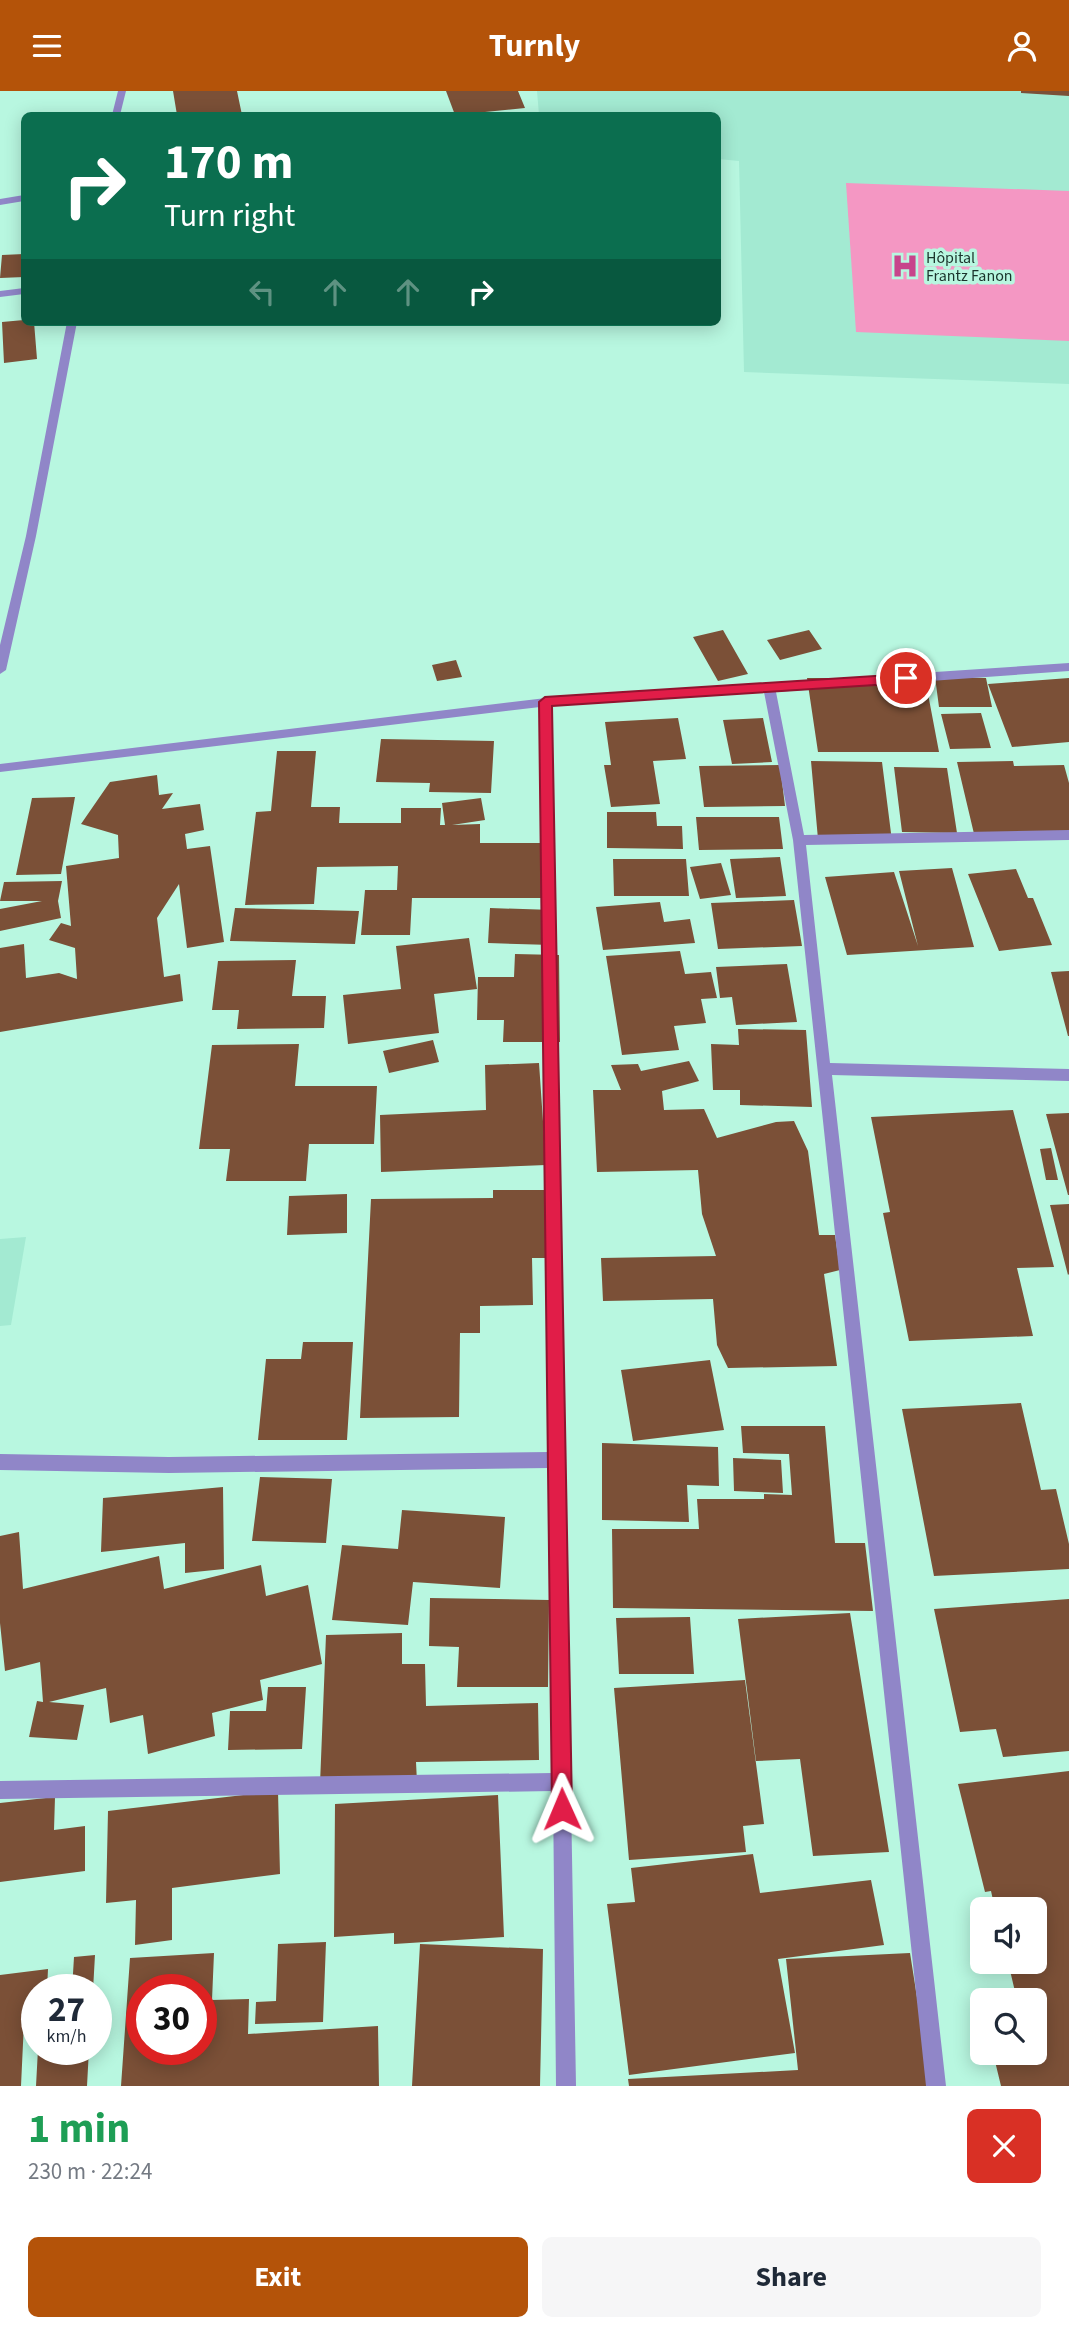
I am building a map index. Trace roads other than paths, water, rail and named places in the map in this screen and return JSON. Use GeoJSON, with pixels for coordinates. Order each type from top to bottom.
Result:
{"type":"FeatureCollection","features":[{"type":"Feature","properties":{"kind":"street"},"geometry":{"type":"LineString","coordinates":[[117,112],[122,91]]}},
{"type":"Feature","properties":{"kind":"street"},"geometry":{"type":"LineString","coordinates":[[0,202],[21,198]]}},
{"type":"Feature","properties":{"kind":"street"},"geometry":{"type":"LineString","coordinates":[[0,294],[21,291]]}},
{"type":"Feature","properties":{"kind":"street"},"geometry":{"type":"LineString","coordinates":[[0,670],[31,536],[71,326]]}},
{"type":"Feature","properties":{"kind":"street"},"geometry":{"type":"LineString","coordinates":[[0,768],[545,702],[1069,667]]}},
{"type":"Feature","properties":{"kind":"street"},"geometry":{"type":"LineString","coordinates":[[769,688],[799,840],[936,2086]]}},
{"type":"Feature","properties":{"kind":"street"},"geometry":{"type":"LineString","coordinates":[[545,702],[566,2086]]}},
{"type":"Feature","properties":{"kind":"street"},"geometry":{"type":"LineString","coordinates":[[799,840],[1069,835]]}},
{"type":"Feature","properties":{"kind":"street"},"geometry":{"type":"LineString","coordinates":[[824,1069],[1069,1075]]}},
{"type":"Feature","properties":{"kind":"street"},"geometry":{"type":"LineString","coordinates":[[0,1462],[169,1465],[557,1460]]}},
{"type":"Feature","properties":{"kind":"street"},"geometry":{"type":"LineString","coordinates":[[0,1790],[562,1782]]}},
{"type":"Feature","properties":{"kind":"place","name":"Hôpital Frantz Fanon"},"geometry":{"type":"Point","coordinates":[905,266]}}]}
